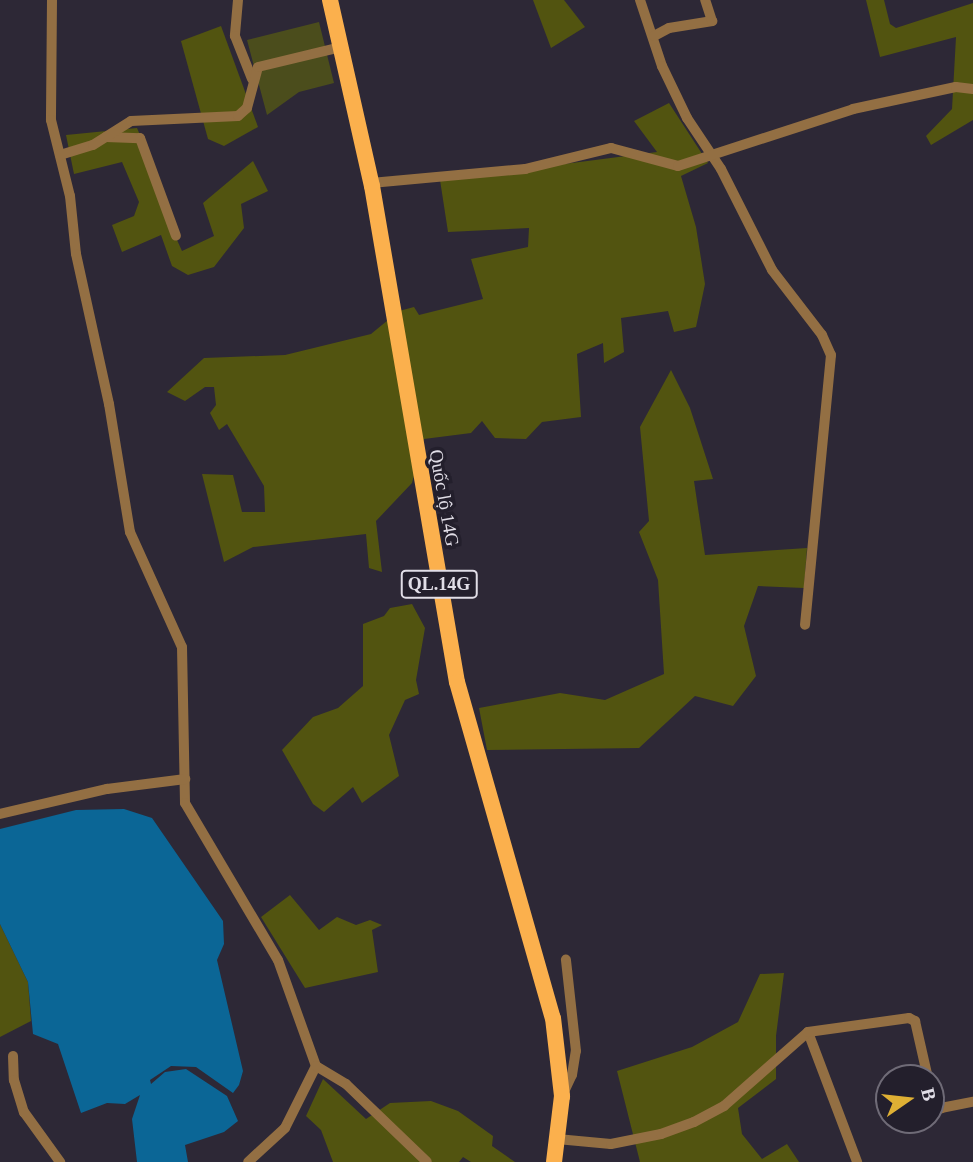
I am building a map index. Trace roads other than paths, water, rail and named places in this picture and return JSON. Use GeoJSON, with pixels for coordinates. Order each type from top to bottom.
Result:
{"type":"FeatureCollection","features":[{"type":"Feature","properties":{"kind":"main road","name":"Quốc lộ 14G"},"geometry":{"type":"LineString","coordinates":[[330,0],[372,183],[457,682],[553,1018],[562,1096],[554,1162]]}},
{"type":"Feature","properties":{"kind":"street"},"geometry":{"type":"LineString","coordinates":[[52,0],[51,120],[60,155],[130,532],[182,647],[185,779],[189,816],[278,960],[316,1066],[346,1084],[426,1162]]}},
{"type":"Feature","properties":{"kind":"street"},"geometry":{"type":"LineString","coordinates":[[238,0],[235,36],[252,79]]}},
{"type":"Feature","properties":{"kind":"street"},"geometry":{"type":"LineString","coordinates":[[640,0],[673,92],[713,155],[772,270],[822,335],[831,355],[805,625]]}},
{"type":"Feature","properties":{"kind":"street"},"geometry":{"type":"LineString","coordinates":[[654,36],[669,28],[712,21],[705,0]]}},
{"type":"Feature","properties":{"kind":"street"},"geometry":{"type":"LineString","coordinates":[[60,155],[106,137],[136,120],[238,116],[247,108],[252,79],[258,67],[268,62],[341,47]]}},
{"type":"Feature","properties":{"kind":"street"},"geometry":{"type":"LineString","coordinates":[[372,183],[525,169],[611,148],[630,150],[672,166],[853,109],[961,86],[973,89]]}},
{"type":"Feature","properties":{"kind":"street"},"geometry":{"type":"LineString","coordinates":[[106,137],[140,138],[176,236]]}},
{"type":"Feature","properties":{"kind":"street"},"geometry":{"type":"LineString","coordinates":[[0,814],[107,789],[185,779]]}},
{"type":"Feature","properties":{"kind":"street"},"geometry":{"type":"LineString","coordinates":[[562,1096],[572,1075],[576,1051],[566,960]]}},
{"type":"Feature","properties":{"kind":"street"},"geometry":{"type":"LineString","coordinates":[[557,1139],[611,1144],[661,1134],[694,1122],[724,1106],[808,1032],[909,1018],[915,1021],[925,1064]]}},
{"type":"Feature","properties":{"kind":"street"},"geometry":{"type":"LineString","coordinates":[[808,1032],[857,1162]]}},
{"type":"Feature","properties":{"kind":"street"},"geometry":{"type":"LineString","coordinates":[[13,1056],[14,1080],[24,1112],[61,1162]]}},
{"type":"Feature","properties":{"kind":"street"},"geometry":{"type":"LineString","coordinates":[[248,1162],[285,1128],[316,1066]]}},
{"type":"Feature","properties":{"kind":"street"},"geometry":{"type":"LineString","coordinates":[[945,1107],[973,1102]]}},
{"type":"Feature","properties":{"kind":"water"},"geometry":{"type":"Polygon","coordinates":[[[124,809],[152,818],[223,921],[224,944],[217,960],[243,1071],[239,1085],[233,1093],[196,1067],[171,1066],[150,1080],[151,1084],[165,1072],[186,1069],[227,1096],[238,1121],[224,1132],[185,1145],[188,1162],[137,1162],[132,1119],[140,1095],[125,1104],[107,1103],[81,1113],[58,1044],[33,1034],[28,982],[0,924],[0,829],[76,810],[124,809]]]}}]}
